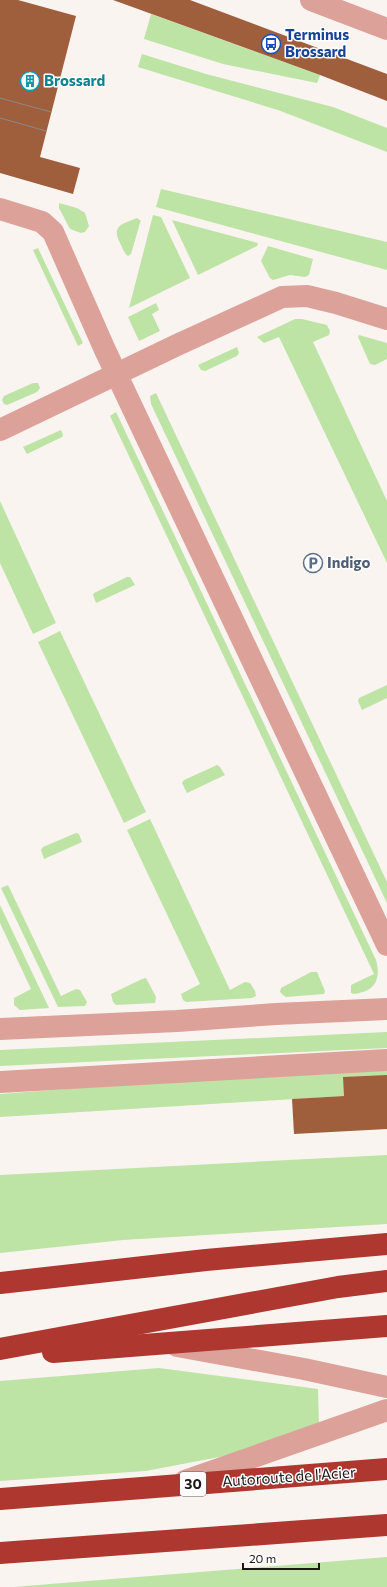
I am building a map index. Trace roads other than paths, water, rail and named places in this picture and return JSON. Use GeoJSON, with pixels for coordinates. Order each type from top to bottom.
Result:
{"type":"FeatureCollection","features":[{"type":"Feature","properties":{"kind":"highway"},"geometry":{"type":"LineString","coordinates":[[0,1283],[206,1260],[387,1244]]}},
{"type":"Feature","properties":{"kind":"highway"},"geometry":{"type":"LineString","coordinates":[[0,1349],[338,1287],[387,1281]]}},
{"type":"Feature","properties":{"kind":"highway"},"geometry":{"type":"LineString","coordinates":[[0,1356],[387,1326]]}},
{"type":"Feature","properties":{"kind":"highway","name":"Autoroute de l'Acier"},"geometry":{"type":"LineString","coordinates":[[0,1499],[387,1469]]}},
{"type":"Feature","properties":{"kind":"highway"},"geometry":{"type":"LineString","coordinates":[[0,1553],[387,1524]]}},
{"type":"Feature","properties":{"kind":"lane"},"geometry":{"type":"LineString","coordinates":[[311,0],[387,29]]}},
{"type":"Feature","properties":{"kind":"lane"},"geometry":{"type":"LineString","coordinates":[[0,209],[42,222],[53,232],[117,375],[387,945]]}},
{"type":"Feature","properties":{"kind":"lane"},"geometry":{"type":"LineString","coordinates":[[0,430],[282,297],[307,296],[336,303],[387,319]]}},
{"type":"Feature","properties":{"kind":"lane"},"geometry":{"type":"LineString","coordinates":[[0,1029],[387,1009]]}},
{"type":"Feature","properties":{"kind":"lane"},"geometry":{"type":"LineString","coordinates":[[0,1082],[387,1060]]}},
{"type":"Feature","properties":{"kind":"lane"},"geometry":{"type":"LineString","coordinates":[[164,1344],[304,1369],[387,1387]]}},
{"type":"Feature","properties":{"kind":"lane"},"geometry":{"type":"LineString","coordinates":[[173,1486],[387,1410]]}},
{"type":"Feature","properties":{"kind":"tram line"},"geometry":{"type":"LineString","coordinates":[[0,98],[51,112]]}},
{"type":"Feature","properties":{"kind":"tram line"},"geometry":{"type":"LineString","coordinates":[[0,118],[46,131]]}},
{"type":"Feature","properties":{"kind":"place","name":"Terminus Brossard"},"geometry":{"type":"Point","coordinates":[271,44]}},
{"type":"Feature","properties":{"kind":"place","name":"Brossard"},"geometry":{"type":"Point","coordinates":[30,81]}},
{"type":"Feature","properties":{"kind":"place","name":"Indigo"},"geometry":{"type":"Point","coordinates":[313,563]}}]}
